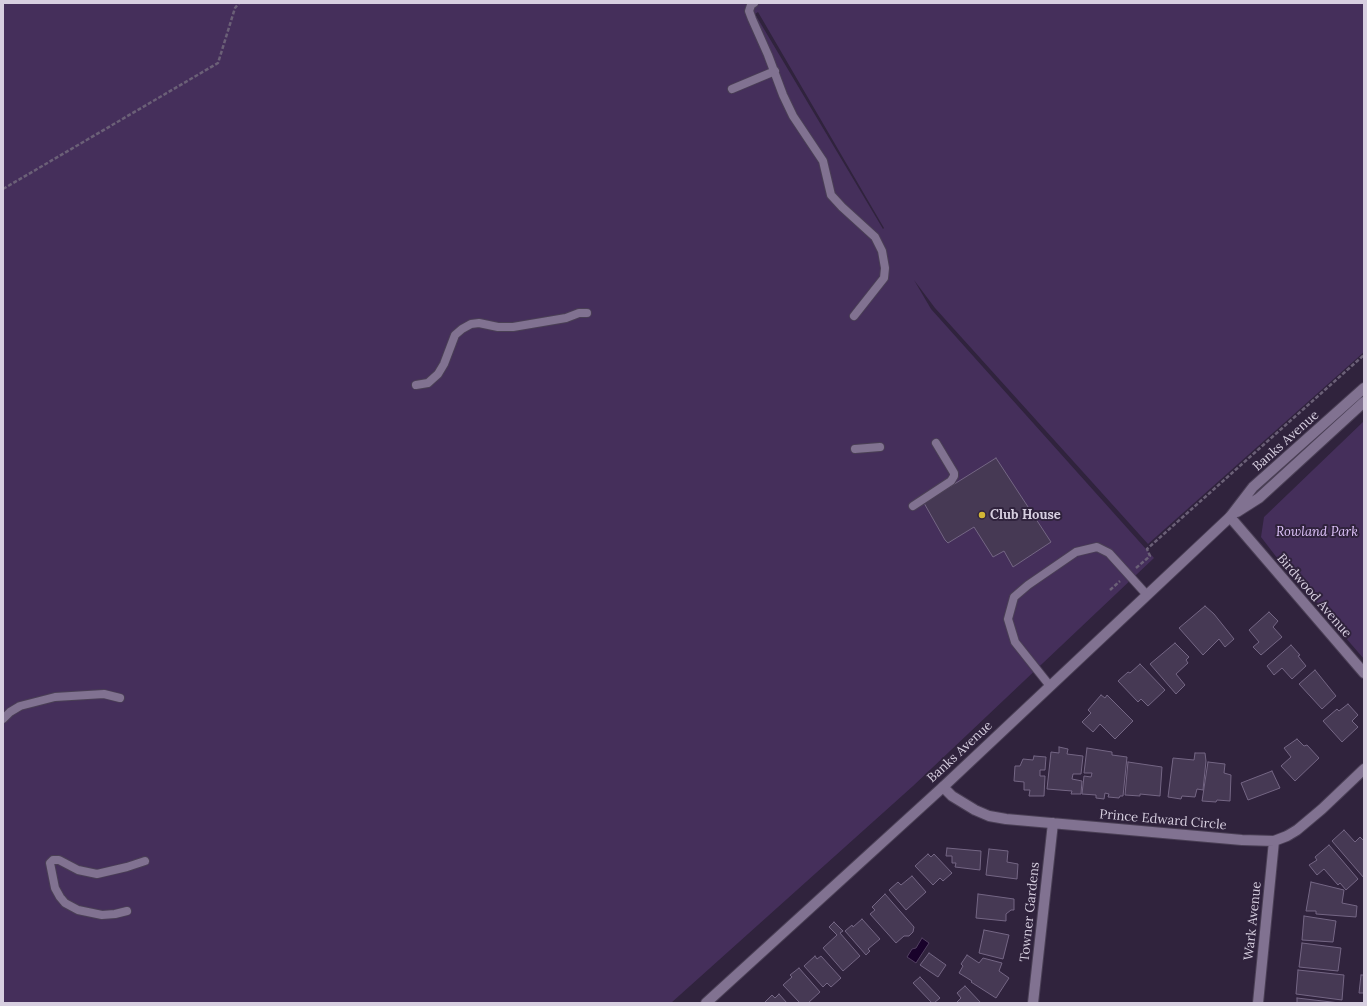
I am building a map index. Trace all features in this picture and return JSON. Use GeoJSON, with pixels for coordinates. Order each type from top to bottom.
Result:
{"type":"FeatureCollection","features":[{"type":"Feature","properties":{"kind":"street","name":"Banks Avenue"},"geometry":{"type":"LineString","coordinates":[[706,1003],[942,787],[1230,517],[1254,487],[1364,388]]}},
{"type":"Feature","properties":{"kind":"street","name":"Banks Avenue"},"geometry":{"type":"LineString","coordinates":[[1230,517],[1259,498],[1364,402]]}},
{"type":"Feature","properties":{"kind":"street","name":"Birdwood Avenue"},"geometry":{"type":"LineString","coordinates":[[1230,517],[1364,673]]}},
{"type":"Feature","properties":{"kind":"street","name":"Prince Edward Circle"},"geometry":{"type":"LineString","coordinates":[[942,787],[952,796],[975,810],[989,816],[1006,819],[1242,840],[1274,841],[1297,830],[1322,809],[1364,769]]}},
{"type":"Feature","properties":{"kind":"street","name":"Towner Gardens"},"geometry":{"type":"LineString","coordinates":[[1033,1002],[1053,823]]}},
{"type":"Feature","properties":{"kind":"street","name":"Wark Avenue"},"geometry":{"type":"LineString","coordinates":[[1258,1003],[1274,841]]}},
{"type":"Feature","properties":{"kind":"lane"},"geometry":{"type":"LineString","coordinates":[[754,3],[750,5],[749,12],[793,116],[823,161],[831,195],[875,237],[882,251],[885,268],[884,278],[854,316]]}},
{"type":"Feature","properties":{"kind":"lane"},"geometry":{"type":"LineString","coordinates":[[732,89],[775,71]]}},
{"type":"Feature","properties":{"kind":"lane"},"geometry":{"type":"LineString","coordinates":[[416,385],[428,383],[438,374],[444,364],[455,335],[471,324],[479,323],[498,327],[513,327],[566,318],[579,313],[587,313]]}},
{"type":"Feature","properties":{"kind":"lane"},"geometry":{"type":"LineString","coordinates":[[913,506],[951,481],[954,476],[954,473],[936,443]]}},
{"type":"Feature","properties":{"kind":"lane"},"geometry":{"type":"LineString","coordinates":[[855,449],[880,447]]}},
{"type":"Feature","properties":{"kind":"lane"},"geometry":{"type":"LineString","coordinates":[[1050,686],[1015,642],[1008,619],[1014,597],[1028,585],[1076,552],[1097,547],[1109,553],[1147,595]]}},
{"type":"Feature","properties":{"kind":"lane"},"geometry":{"type":"LineString","coordinates":[[3,719],[10,712],[20,706],[56,697],[99,694],[120,698]]}},
{"type":"Feature","properties":{"kind":"lane"},"geometry":{"type":"LineString","coordinates":[[127,911],[102,915],[78,910],[65,903],[56,892],[50,865],[53,860],[56,860],[84,872],[97,874],[145,861]]}},
{"type":"Feature","properties":{"kind":"path"},"geometry":{"type":"LineString","coordinates":[[3,189],[218,63],[235,8],[239,3]]}},
{"type":"Feature","properties":{"kind":"path"},"geometry":{"type":"LineString","coordinates":[[1110,590],[1150,556],[1147,549],[1364,355]]}},
{"type":"Feature","properties":{"kind":"green space"},"geometry":{"type":"Polygon","coordinates":[[[3,3],[1364,3],[1364,352],[1148,544],[935,308],[914,280],[931,309],[1154,558],[913,786],[671,1003],[3,1003],[3,3]],[[758,12],[755,14],[883,229],[884,228],[758,12]]]}},
{"type":"Feature","properties":{"kind":"green space","name":"Rowland Park"},"geometry":{"type":"Polygon","coordinates":[[[1364,421],[1364,659],[1281,563],[1261,537],[1264,517],[1364,421]]]}},
{"type":"Feature","properties":{"kind":"shaded area"},"geometry":{"type":"Polygon","coordinates":[[[922,938],[929,943],[916,963],[907,957],[912,949],[916,948],[922,938]]]}},
{"type":"Feature","properties":{"kind":"building","name":"Club House"},"geometry":{"type":"Polygon","coordinates":[[[996,458],[1051,542],[1013,567],[1004,551],[993,557],[974,527],[948,543],[924,503],[996,458]]]}},
{"type":"Feature","properties":{"kind":"building"},"geometry":{"type":"Polygon","coordinates":[[[1205,606],[1214,614],[1234,639],[1225,647],[1219,639],[1203,655],[1179,628],[1205,606]]]}},
{"type":"Feature","properties":{"kind":"building"},"geometry":{"type":"Polygon","coordinates":[[[1269,612],[1278,621],[1273,627],[1282,637],[1261,655],[1253,647],[1259,642],[1249,630],[1269,612]]]}},
{"type":"Feature","properties":{"kind":"building"},"geometry":{"type":"Polygon","coordinates":[[[1175,643],[1189,657],[1186,660],[1188,663],[1176,674],[1185,685],[1176,694],[1150,664],[1175,643]]]}},
{"type":"Feature","properties":{"kind":"building"},"geometry":{"type":"Polygon","coordinates":[[[1291,645],[1300,655],[1298,656],[1306,666],[1292,679],[1282,668],[1274,675],[1267,666],[1291,645]]]}},
{"type":"Feature","properties":{"kind":"building"},"geometry":{"type":"Polygon","coordinates":[[[1140,664],[1165,690],[1148,706],[1141,699],[1138,702],[1118,681],[1140,664]]]}},
{"type":"Feature","properties":{"kind":"building"},"geometry":{"type":"Polygon","coordinates":[[[1315,670],[1336,696],[1322,709],[1299,684],[1315,670]]]}},
{"type":"Feature","properties":{"kind":"building"},"geometry":{"type":"Polygon","coordinates":[[[1101,695],[1105,698],[1107,695],[1133,721],[1115,739],[1100,724],[1093,732],[1082,722],[1091,713],[1088,710],[1101,695]]]}},
{"type":"Feature","properties":{"kind":"building"},"geometry":{"type":"Polygon","coordinates":[[[1348,704],[1358,715],[1352,721],[1358,727],[1342,742],[1323,721],[1337,709],[1339,711],[1348,704]]]}},
{"type":"Feature","properties":{"kind":"building"},"geometry":{"type":"Polygon","coordinates":[[[1297,739],[1304,746],[1307,745],[1319,758],[1295,781],[1281,766],[1291,757],[1284,748],[1297,739]]]}},
{"type":"Feature","properties":{"kind":"building"},"geometry":{"type":"Polygon","coordinates":[[[1059,747],[1068,749],[1067,754],[1083,756],[1081,774],[1073,774],[1072,779],[1082,781],[1081,794],[1071,794],[1072,791],[1047,789],[1051,752],[1059,753],[1059,747]]]}},
{"type":"Feature","properties":{"kind":"building"},"geometry":{"type":"Polygon","coordinates":[[[1087,748],[1112,752],[1112,755],[1127,757],[1123,796],[1120,796],[1119,798],[1108,797],[1109,794],[1105,793],[1104,799],[1096,798],[1096,795],[1082,794],[1084,776],[1091,777],[1092,773],[1084,773],[1087,748]]]}},
{"type":"Feature","properties":{"kind":"building"},"geometry":{"type":"Polygon","coordinates":[[[1195,753],[1205,753],[1206,761],[1203,790],[1197,789],[1195,797],[1182,796],[1181,799],[1168,797],[1173,758],[1194,760],[1195,753]]]}},
{"type":"Feature","properties":{"kind":"building"},"geometry":{"type":"Polygon","coordinates":[[[1034,756],[1046,757],[1045,770],[1040,770],[1040,776],[1045,776],[1044,796],[1029,796],[1030,790],[1024,790],[1024,782],[1014,781],[1015,766],[1020,766],[1023,759],[1033,760],[1034,756]]]}},
{"type":"Feature","properties":{"kind":"building"},"geometry":{"type":"Polygon","coordinates":[[[1128,762],[1162,767],[1160,796],[1140,794],[1140,796],[1125,795],[1128,762]]]}},
{"type":"Feature","properties":{"kind":"building"},"geometry":{"type":"Polygon","coordinates":[[[1208,762],[1225,764],[1224,773],[1231,775],[1230,801],[1202,801],[1208,762]]]}},
{"type":"Feature","properties":{"kind":"building"},"geometry":{"type":"Polygon","coordinates":[[[1272,771],[1280,788],[1248,800],[1241,783],[1272,771]]]}},
{"type":"Feature","properties":{"kind":"building"},"geometry":{"type":"Polygon","coordinates":[[[1344,830],[1355,842],[1360,837],[1364,841],[1364,878],[1332,841],[1344,830]]]}},
{"type":"Feature","properties":{"kind":"building"},"geometry":{"type":"Polygon","coordinates":[[[1329,845],[1358,879],[1346,890],[1340,883],[1338,885],[1324,869],[1317,875],[1309,865],[1317,860],[1315,857],[1329,845]]]}},
{"type":"Feature","properties":{"kind":"building"},"geometry":{"type":"Polygon","coordinates":[[[947,848],[981,851],[980,870],[955,867],[956,863],[952,863],[952,856],[946,856],[947,848]]]}},
{"type":"Feature","properties":{"kind":"building"},"geometry":{"type":"Polygon","coordinates":[[[989,849],[1008,851],[1007,862],[1018,864],[1017,879],[986,875],[989,849]]]}},
{"type":"Feature","properties":{"kind":"building"},"geometry":{"type":"Polygon","coordinates":[[[928,854],[931,857],[934,854],[952,873],[943,881],[940,878],[933,885],[915,866],[928,854]]]}},
{"type":"Feature","properties":{"kind":"building"},"geometry":{"type":"Polygon","coordinates":[[[912,876],[926,892],[906,910],[889,890],[898,882],[901,885],[912,876]]]}},
{"type":"Feature","properties":{"kind":"building"},"geometry":{"type":"Polygon","coordinates":[[[1311,882],[1344,890],[1342,903],[1357,906],[1356,917],[1316,914],[1316,911],[1306,911],[1311,882]]]}},
{"type":"Feature","properties":{"kind":"building"},"geometry":{"type":"Polygon","coordinates":[[[885,894],[914,927],[913,932],[909,936],[904,936],[896,943],[870,914],[875,910],[872,907],[885,894]]]}},
{"type":"Feature","properties":{"kind":"building"},"geometry":{"type":"Polygon","coordinates":[[[978,894],[1014,899],[1014,910],[1011,910],[1006,914],[1006,921],[976,918],[978,894]]]}},
{"type":"Feature","properties":{"kind":"building"},"geometry":{"type":"Polygon","coordinates":[[[1304,916],[1336,921],[1333,942],[1302,940],[1304,916]]]}},
{"type":"Feature","properties":{"kind":"building"},"geometry":{"type":"Polygon","coordinates":[[[862,919],[880,939],[868,949],[870,951],[866,955],[845,931],[852,925],[853,927],[862,919]]]}},
{"type":"Feature","properties":{"kind":"building"},"geometry":{"type":"Polygon","coordinates":[[[834,922],[843,931],[840,933],[860,956],[843,971],[823,948],[837,935],[829,927],[834,922]]]}},
{"type":"Feature","properties":{"kind":"building"},"geometry":{"type":"Polygon","coordinates":[[[984,930],[1009,935],[1003,959],[979,953],[984,930]]]}},
{"type":"Feature","properties":{"kind":"building"},"geometry":{"type":"Polygon","coordinates":[[[1302,943],[1341,948],[1338,971],[1299,967],[1302,943]]]}},
{"type":"Feature","properties":{"kind":"building"},"geometry":{"type":"Polygon","coordinates":[[[929,953],[946,965],[938,977],[920,965],[929,953]]]}},
{"type":"Feature","properties":{"kind":"building"},"geometry":{"type":"Polygon","coordinates":[[[967,955],[979,963],[983,958],[1002,963],[999,971],[1009,978],[996,998],[959,973],[963,966],[961,964],[967,955]]]}},
{"type":"Feature","properties":{"kind":"building"},"geometry":{"type":"Polygon","coordinates":[[[815,956],[817,959],[821,956],[841,978],[831,987],[827,983],[823,987],[804,966],[815,956]]]}},
{"type":"Feature","properties":{"kind":"building"},"geometry":{"type":"Polygon","coordinates":[[[799,968],[820,992],[808,1003],[800,1003],[783,985],[792,977],[790,975],[799,968]]]}},
{"type":"Feature","properties":{"kind":"building"},"geometry":{"type":"Polygon","coordinates":[[[1298,970],[1344,975],[1342,1000],[1296,994],[1298,970]]]}},
{"type":"Feature","properties":{"kind":"building"},"geometry":{"type":"Polygon","coordinates":[[[1361,975],[1364,975],[1364,993],[1359,993],[1361,975]]]}},
{"type":"Feature","properties":{"kind":"building"},"geometry":{"type":"Polygon","coordinates":[[[920,977],[940,998],[934,1003],[932,1003],[913,983],[920,977]]]}},
{"type":"Feature","properties":{"kind":"building"},"geometry":{"type":"Polygon","coordinates":[[[965,986],[981,1003],[956,1003],[961,998],[957,993],[965,986]]]}},
{"type":"Feature","properties":{"kind":"building"},"geometry":{"type":"Polygon","coordinates":[[[779,994],[787,1003],[764,1003],[772,995],[775,998],[779,994]]]}},
{"type":"Feature","properties":{"kind":"building"},"geometry":{"type":"Polygon","coordinates":[[[1297,998],[1340,1003],[1297,1003],[1297,998]]]}},
{"type":"Feature","properties":{"kind":"place","name":"Club House"},"geometry":{"type":"Point","coordinates":[982,515]}}]}
